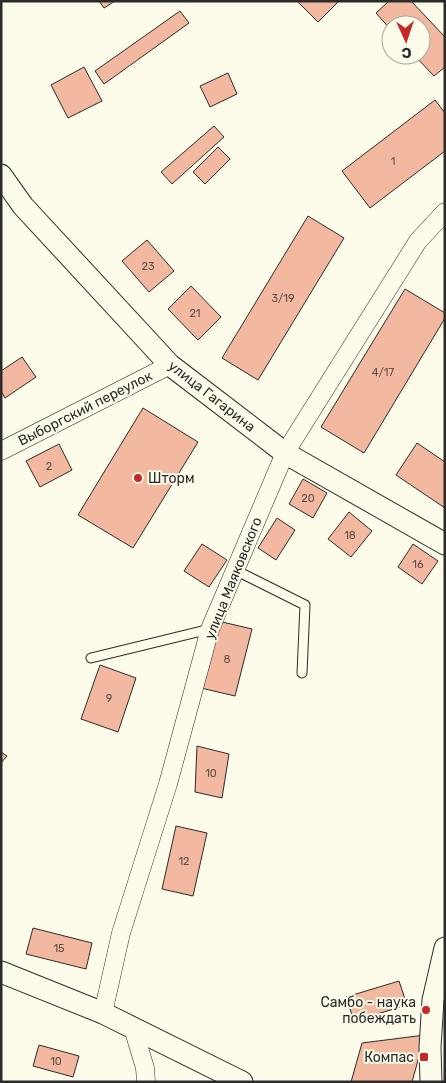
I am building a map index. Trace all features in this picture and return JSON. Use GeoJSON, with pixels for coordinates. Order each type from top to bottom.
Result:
{"type":"FeatureCollection","features":[{"type":"Feature","properties":{"kind":"street","name":"улица Гагарина"},"geometry":{"type":"LineString","coordinates":[[1,175],[23,206],[170,365],[285,453],[445,544]]}},
{"type":"Feature","properties":{"kind":"street","name":"улица Маяковского"},"geometry":{"type":"LineString","coordinates":[[103,1013],[121,932],[168,784],[210,629],[235,570],[285,453],[418,241],[445,212]]}},
{"type":"Feature","properties":{"kind":"street","name":"Выборгский переулок"},"geometry":{"type":"LineString","coordinates":[[1,451],[170,365]]}},
{"type":"Feature","properties":{"kind":"street"},"geometry":{"type":"LineString","coordinates":[[431,1082],[430,1047],[433,1000],[445,948]]}},
{"type":"Feature","properties":{"kind":"street"},"geometry":{"type":"LineString","coordinates":[[1,972],[103,1013],[242,1082]]}},
{"type":"Feature","properties":{"kind":"street"},"geometry":{"type":"LineString","coordinates":[[133,1028],[145,1068],[146,1082]]}},
{"type":"Feature","properties":{"kind":"lane"},"geometry":{"type":"LineString","coordinates":[[235,570],[304,605],[302,673]]}},
{"type":"Feature","properties":{"kind":"lane"},"geometry":{"type":"LineString","coordinates":[[90,658],[210,629]]}},
{"type":"Feature","properties":{"kind":"building"},"geometry":{"type":"Polygon","coordinates":[[[99,1],[115,1],[104,8],[99,1]]]}},
{"type":"Feature","properties":{"kind":"building"},"geometry":{"type":"Polygon","coordinates":[[[297,1],[339,1],[318,22],[297,1]]]}},
{"type":"Feature","properties":{"kind":"building"},"geometry":{"type":"Polygon","coordinates":[[[389,1],[411,1],[424,15],[381,15],[381,19],[376,13],[389,1]]]}},
{"type":"Feature","properties":{"kind":"building"},"geometry":{"type":"Polygon","coordinates":[[[180,11],[189,23],[104,84],[95,71],[180,11]]]}},
{"type":"Feature","properties":{"kind":"building"},"geometry":{"type":"Polygon","coordinates":[[[431,22],[445,37],[445,67],[434,76],[424,65],[431,65],[431,22]]]}},
{"type":"Feature","properties":{"kind":"building"},"geometry":{"type":"Polygon","coordinates":[[[84,67],[102,101],[68,118],[51,85],[84,67]]]}},
{"type":"Feature","properties":{"kind":"building"},"geometry":{"type":"Polygon","coordinates":[[[228,73],[237,94],[210,107],[200,86],[228,73]]]}},
{"type":"Feature","properties":{"kind":"building"},"geometry":{"type":"Polygon","coordinates":[[[435,100],[445,113],[445,151],[370,208],[342,171],[435,100]]]}},
{"type":"Feature","properties":{"kind":"building"},"geometry":{"type":"Polygon","coordinates":[[[214,126],[224,137],[172,184],[161,172],[214,126]]]}},
{"type":"Feature","properties":{"kind":"building"},"geometry":{"type":"Polygon","coordinates":[[[218,147],[230,159],[205,184],[193,172],[218,147]]]}},
{"type":"Feature","properties":{"kind":"building"},"geometry":{"type":"Polygon","coordinates":[[[308,216],[344,238],[258,380],[222,358],[308,216]]]}},
{"type":"Feature","properties":{"kind":"building"},"geometry":{"type":"Polygon","coordinates":[[[147,240],[174,271],[149,292],[122,261],[147,240]]]}},
{"type":"Feature","properties":{"kind":"building"},"geometry":{"type":"Polygon","coordinates":[[[191,286],[221,317],[198,340],[168,309],[191,286]]]}},
{"type":"Feature","properties":{"kind":"building"},"geometry":{"type":"Polygon","coordinates":[[[405,289],[445,313],[445,318],[364,453],[321,427],[405,289]]]}},
{"type":"Feature","properties":{"kind":"building"},"geometry":{"type":"Polygon","coordinates":[[[22,357],[36,377],[5,398],[1,391],[1,371],[22,357]]]}},
{"type":"Feature","properties":{"kind":"building","name":"Шторм"},"geometry":{"type":"Polygon","coordinates":[[[143,408],[198,442],[133,548],[78,515],[143,408]]]}},
{"type":"Feature","properties":{"kind":"building"},"geometry":{"type":"Polygon","coordinates":[[[417,443],[445,462],[445,508],[396,475],[417,443]]]}},
{"type":"Feature","properties":{"kind":"building"},"geometry":{"type":"Polygon","coordinates":[[[59,444],[72,470],[40,487],[26,461],[59,444]]]}},
{"type":"Feature","properties":{"kind":"building"},"geometry":{"type":"Polygon","coordinates":[[[303,479],[327,493],[313,518],[289,504],[303,479]]]}},
{"type":"Feature","properties":{"kind":"building"},"geometry":{"type":"Polygon","coordinates":[[[349,512],[372,531],[351,557],[328,539],[349,512]]]}},
{"type":"Feature","properties":{"kind":"building"},"geometry":{"type":"Polygon","coordinates":[[[277,518],[295,530],[276,560],[258,548],[277,518]]]}},
{"type":"Feature","properties":{"kind":"building"},"geometry":{"type":"Polygon","coordinates":[[[202,544],[227,560],[209,587],[184,571],[202,544]]]}},
{"type":"Feature","properties":{"kind":"building"},"geometry":{"type":"Polygon","coordinates":[[[413,544],[438,561],[422,584],[398,567],[413,544]]]}},
{"type":"Feature","properties":{"kind":"building"},"geometry":{"type":"Polygon","coordinates":[[[218,621],[252,629],[235,696],[201,688],[218,621]]]}},
{"type":"Feature","properties":{"kind":"building"},"geometry":{"type":"Polygon","coordinates":[[[100,665],[136,678],[118,732],[81,719],[100,665]]]}},
{"type":"Feature","properties":{"kind":"building"},"geometry":{"type":"Polygon","coordinates":[[[197,746],[229,754],[222,798],[195,792],[197,746]]]}},
{"type":"Feature","properties":{"kind":"building"},"geometry":{"type":"Polygon","coordinates":[[[1,752],[7,756],[1,763],[1,752]]]}},
{"type":"Feature","properties":{"kind":"building"},"geometry":{"type":"Polygon","coordinates":[[[176,826],[207,833],[193,896],[162,889],[176,826]]]}},
{"type":"Feature","properties":{"kind":"building"},"geometry":{"type":"Polygon","coordinates":[[[33,928],[92,943],[86,969],[26,954],[33,928]]]}},
{"type":"Feature","properties":{"kind":"building"},"geometry":{"type":"Polygon","coordinates":[[[399,981],[407,1005],[354,1021],[346,997],[399,981]]]}},
{"type":"Feature","properties":{"kind":"building"},"geometry":{"type":"Polygon","coordinates":[[[425,1035],[412,1082],[351,1082],[362,1043],[425,1035]]]}},
{"type":"Feature","properties":{"kind":"building"},"geometry":{"type":"Polygon","coordinates":[[[39,1045],[79,1056],[73,1077],[33,1066],[39,1045]]]}},
{"type":"Feature","properties":{"kind":"place","name":"Шторм"},"geometry":{"type":"Point","coordinates":[138,478]}},
{"type":"Feature","properties":{"kind":"place","name":"Самбо - наука побеждать"},"geometry":{"type":"Point","coordinates":[426,1010]}},
{"type":"Feature","properties":{"kind":"place","name":"Компас"},"geometry":{"type":"Point","coordinates":[424,1057]}}]}
